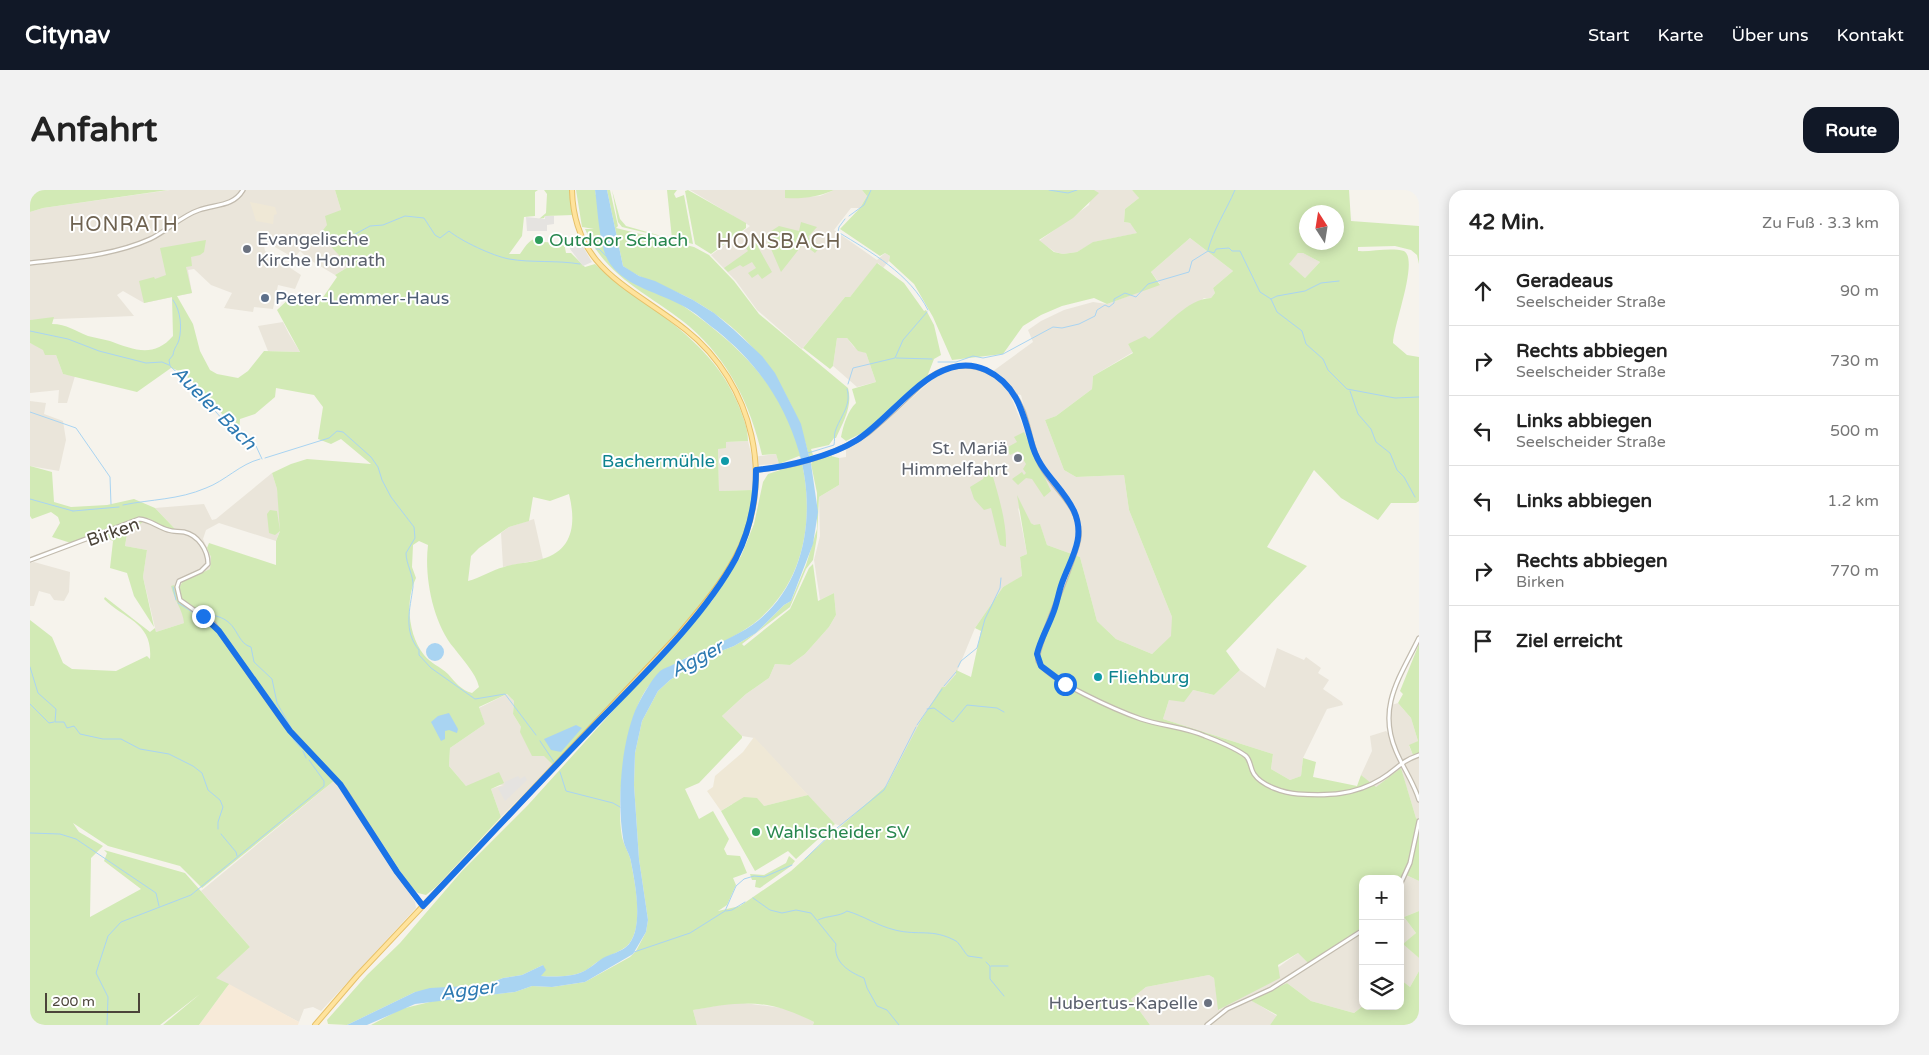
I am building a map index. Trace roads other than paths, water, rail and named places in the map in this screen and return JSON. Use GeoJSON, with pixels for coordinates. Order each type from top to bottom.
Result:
{"type":"FeatureCollection","features":[{"type":"Feature","properties":{"kind":"main road"},"geometry":{"type":"LineString","coordinates":[[315,1025],[423,906],[647,670],[707,601],[736,558],[747,531],[755,503],[756,470],[754,447],[745,412],[720,366],[687,330],[612,277],[595,260],[579,230],[572,190]]}},
{"type":"Feature","properties":{"kind":"street"},"geometry":{"type":"LineString","coordinates":[[30,263],[90,257],[141,242],[157,235],[190,214],[233,201],[243,190]]}},
{"type":"Feature","properties":{"kind":"street"},"geometry":{"type":"LineString","coordinates":[[756,470],[819,456],[841,448],[868,432],[926,380],[941,370],[964,365],[989,372],[1002,381],[1018,400],[1038,461],[1067,500],[1078,522],[1079,536],[1076,551],[1062,581],[1053,615],[1038,650],[1037,659],[1041,666],[1065,684],[1106,705],[1142,719],[1204,735],[1242,754],[1250,760],[1254,776],[1276,789],[1295,794],[1347,794],[1382,779],[1401,762],[1419,755]]}},
{"type":"Feature","properties":{"kind":"street","name":"Birken"},"geometry":{"type":"LineString","coordinates":[[30,560],[139,519],[148,520],[166,530],[184,532],[196,538],[204,549],[208,564],[201,571],[179,581],[177,587],[180,600],[214,624],[286,726],[344,789],[397,872],[423,906]]}},
{"type":"Feature","properties":{"kind":"street"},"geometry":{"type":"LineString","coordinates":[[1419,638],[1388,706],[1389,735],[1419,800]]}},
{"type":"Feature","properties":{"kind":"street"},"geometry":{"type":"LineString","coordinates":[[1404,877],[1410,863],[1419,821]]}},
{"type":"Feature","properties":{"kind":"street"},"geometry":{"type":"LineString","coordinates":[[1207,1025],[1226,1008],[1271,989],[1359,933]]}},
{"type":"Feature","properties":{"kind":"street"},"geometry":{"type":"LineString","coordinates":[[319,1019],[322,1025]]}},
{"type":"Feature","properties":{"kind":"water","name":"Agger"},"geometry":{"type":"Polygon","coordinates":[[[595,190],[607,190],[623,266],[639,276],[655,281],[693,300],[714,313],[762,356],[775,373],[801,424],[811,464],[818,512],[813,544],[791,601],[784,605],[756,633],[734,646],[703,658],[670,680],[658,691],[642,721],[635,753],[634,785],[639,859],[648,920],[646,932],[633,954],[585,982],[552,987],[532,986],[515,992],[415,1004],[367,1025],[347,1025],[415,992],[430,988],[485,985],[503,978],[522,975],[543,965],[546,970],[541,976],[578,974],[603,958],[626,947],[632,940],[635,930],[637,906],[635,882],[623,838],[620,791],[626,740],[635,711],[646,690],[660,671],[739,633],[761,618],[778,600],[792,578],[800,554],[806,529],[805,477],[793,433],[777,400],[767,384],[744,356],[716,330],[687,308],[626,279],[611,265],[601,240],[595,190]]]}},
{"type":"Feature","properties":{"kind":"water"},"geometry":{"type":"Polygon","coordinates":[[[435,643],[441,646],[444,652],[441,658],[435,661],[429,658],[426,652],[429,646],[435,643]]]}},
{"type":"Feature","properties":{"kind":"water"},"geometry":{"type":"Polygon","coordinates":[[[449,713],[458,729],[457,733],[449,730],[445,731],[445,739],[441,741],[431,722],[438,716],[449,713]]]}},
{"type":"Feature","properties":{"kind":"water"},"geometry":{"type":"Polygon","coordinates":[[[576,725],[582,728],[561,752],[551,750],[544,739],[576,725]]]}},
{"type":"Feature","properties":{"kind":"waterway","name":"HONSBACH"},"geometry":{"type":"LineString","coordinates":[[849,216],[864,205],[871,190]]}},
{"type":"Feature","properties":{"kind":"waterway","name":"HONSBACH"},"geometry":{"type":"LineString","coordinates":[[1049,190],[1068,193],[1077,190]]}},
{"type":"Feature","properties":{"kind":"waterway"},"geometry":{"type":"LineString","coordinates":[[1208,250],[1235,190]]}},
{"type":"Feature","properties":{"kind":"waterway"},"geometry":{"type":"LineString","coordinates":[[326,240],[348,238],[370,226],[383,225],[405,216],[424,218],[435,235],[440,238],[449,231],[486,251],[509,259],[580,264]]}},
{"type":"Feature","properties":{"kind":"waterway","name":"HONSBACH"},"geometry":{"type":"LineString","coordinates":[[845,219],[838,232],[889,265],[911,285],[928,310]]}},
{"type":"Feature","properties":{"kind":"waterway"},"geometry":{"type":"LineString","coordinates":[[938,362],[956,362],[973,356],[983,358],[1003,354],[1053,327],[1062,328],[1079,324],[1095,316],[1097,310],[1105,305],[1109,307],[1114,303],[1114,299],[1125,293],[1136,297],[1148,284],[1189,272],[1192,261],[1208,251],[1214,253],[1216,249],[1229,248],[1232,251],[1240,251],[1260,292],[1271,299],[1277,312],[1302,331],[1306,344],[1323,359],[1328,370],[1347,389],[1395,398],[1419,397]]}},
{"type":"Feature","properties":{"kind":"waterway"},"geometry":{"type":"LineString","coordinates":[[596,249],[599,249],[607,257]]}},
{"type":"Feature","properties":{"kind":"waterway"},"geometry":{"type":"LineString","coordinates":[[1271,299],[1277,296],[1305,291],[1321,283],[1339,281]]}},
{"type":"Feature","properties":{"kind":"waterway","name":"Aueler Bach"},"geometry":{"type":"LineString","coordinates":[[173,300],[179,314],[180,335],[173,355],[169,360],[170,366],[199,393],[224,421],[256,446],[262,459]]}},
{"type":"Feature","properties":{"kind":"waterway","name":"HONSBACH"},"geometry":{"type":"LineString","coordinates":[[848,384],[853,368],[895,358],[903,340],[927,312]]}},
{"type":"Feature","properties":{"kind":"waterway"},"geometry":{"type":"LineString","coordinates":[[30,331],[68,339],[99,351],[146,363],[162,362],[169,365]]}},
{"type":"Feature","properties":{"kind":"waterway"},"geometry":{"type":"LineString","coordinates":[[896,358],[932,359]]}},
{"type":"Feature","properties":{"kind":"waterway","name":"HONSBACH"},"geometry":{"type":"LineString","coordinates":[[808,453],[834,445],[835,432],[847,406],[847,389]]}},
{"type":"Feature","properties":{"kind":"waterway"},"geometry":{"type":"LineString","coordinates":[[1350,391],[1358,414],[1371,429],[1376,442],[1390,453],[1397,470],[1404,477],[1415,497]]}},
{"type":"Feature","properties":{"kind":"waterway"},"geometry":{"type":"LineString","coordinates":[[30,412],[76,428],[110,477],[111,504]]}},
{"type":"Feature","properties":{"kind":"waterway"},"geometry":{"type":"LineString","coordinates":[[265,458],[329,438],[337,431],[343,432],[371,457],[378,467],[391,497],[414,527],[415,538],[406,553],[413,583],[409,628],[414,643],[419,650],[419,655],[431,668],[475,699],[505,694],[536,735]]}},
{"type":"Feature","properties":{"kind":"waterway","name":"Aueler Bach"},"geometry":{"type":"LineString","coordinates":[[123,505],[196,492],[213,485],[253,461],[260,459]]}},
{"type":"Feature","properties":{"kind":"waterway"},"geometry":{"type":"LineString","coordinates":[[30,499],[73,511]]}},
{"type":"Feature","properties":{"kind":"waterway"},"geometry":{"type":"LineString","coordinates":[[73,511],[119,507]]}},
{"type":"Feature","properties":{"kind":"waterway"},"geometry":{"type":"LineString","coordinates":[[958,667],[961,661],[977,648],[985,619],[1000,588],[1001,578]]}},
{"type":"Feature","properties":{"kind":"waterway"},"geometry":{"type":"LineString","coordinates":[[173,587],[176,600]]}},
{"type":"Feature","properties":{"kind":"waterway"},"geometry":{"type":"LineString","coordinates":[[178,603],[202,618]]}},
{"type":"Feature","properties":{"kind":"waterway"},"geometry":{"type":"LineString","coordinates":[[211,615],[227,621],[242,640],[251,647],[254,662],[272,679],[277,703],[293,731]]}},
{"type":"Feature","properties":{"kind":"waterway"},"geometry":{"type":"LineString","coordinates":[[30,667],[38,693],[56,709],[55,722],[64,722],[67,728],[74,726],[80,734],[103,739],[121,739],[140,749],[169,754],[193,766],[202,773],[208,790],[220,800],[223,807],[218,822],[218,829]]}},
{"type":"Feature","properties":{"kind":"waterway"},"geometry":{"type":"LineString","coordinates":[[944,686],[956,672]]}},
{"type":"Feature","properties":{"kind":"waterway"},"geometry":{"type":"LineString","coordinates":[[917,725],[942,689]]}},
{"type":"Feature","properties":{"kind":"waterway"},"geometry":{"type":"LineString","coordinates":[[30,704],[49,723],[54,722]]}},
{"type":"Feature","properties":{"kind":"waterway"},"geometry":{"type":"LineString","coordinates":[[927,709],[934,708],[953,722],[967,705],[997,708],[1004,712]]}},
{"type":"Feature","properties":{"kind":"waterway"},"geometry":{"type":"LineString","coordinates":[[805,859],[837,828],[884,790],[916,727]]}},
{"type":"Feature","properties":{"kind":"waterway"},"geometry":{"type":"LineString","coordinates":[[293,739],[300,747]]}},
{"type":"Feature","properties":{"kind":"waterway"},"geometry":{"type":"LineString","coordinates":[[540,741],[554,762]]}},
{"type":"Feature","properties":{"kind":"waterway"},"geometry":{"type":"LineString","coordinates":[[303,751],[306,758]]}},
{"type":"Feature","properties":{"kind":"waterway"},"geometry":{"type":"LineString","coordinates":[[107,1025],[108,997],[96,973],[108,936],[121,922],[191,895],[324,786],[324,781],[309,760]]}},
{"type":"Feature","properties":{"kind":"waterway"},"geometry":{"type":"LineString","coordinates":[[560,772],[566,791],[613,803],[620,807]]}},
{"type":"Feature","properties":{"kind":"waterway"},"geometry":{"type":"LineString","coordinates":[[30,833],[60,834],[76,839],[156,893],[159,906]]}},
{"type":"Feature","properties":{"kind":"waterway"},"geometry":{"type":"LineString","coordinates":[[221,834],[236,852],[237,856]]}},
{"type":"Feature","properties":{"kind":"waterway"},"geometry":{"type":"LineString","coordinates":[[634,952],[690,933],[725,911],[736,886],[744,879],[754,876],[764,877],[792,865]]}},
{"type":"Feature","properties":{"kind":"waterway"},"geometry":{"type":"LineString","coordinates":[[753,898],[770,910],[782,913],[796,910],[811,913],[836,944],[837,956],[843,966],[864,978],[877,1006],[887,1010],[899,1025]]}},
{"type":"Feature","properties":{"kind":"waterway"},"geometry":{"type":"LineString","coordinates":[[726,911],[732,910],[745,902]]}},
{"type":"Feature","properties":{"kind":"waterway"},"geometry":{"type":"LineString","coordinates":[[818,920],[847,911],[895,930],[932,933],[947,937],[958,942],[968,956],[982,958]]}},
{"type":"Feature","properties":{"kind":"waterway"},"geometry":{"type":"LineString","coordinates":[[986,962],[990,966],[990,979],[1004,996]]}},
{"type":"Feature","properties":{"kind":"waterway"},"geometry":{"type":"LineString","coordinates":[[991,966],[1008,966]]}},
{"type":"Feature","properties":{"kind":"place","name":"Outdoor Schach"},"geometry":{"type":"Point","coordinates":[539,240]}},
{"type":"Feature","properties":{"kind":"place","name":"Evangelische Kirche Honrath"},"geometry":{"type":"Point","coordinates":[247,249]}},
{"type":"Feature","properties":{"kind":"place","name":"Peter-Lemmer-Haus"},"geometry":{"type":"Point","coordinates":[265,298]}},
{"type":"Feature","properties":{"kind":"place","name":"St. Mariä Himmelfahrt"},"geometry":{"type":"Point","coordinates":[1018,458]}},
{"type":"Feature","properties":{"kind":"place","name":"Bachermühle"},"geometry":{"type":"Point","coordinates":[725,461]}},
{"type":"Feature","properties":{"kind":"place","name":"Fliehburg"},"geometry":{"type":"Point","coordinates":[1098,677]}},
{"type":"Feature","properties":{"kind":"place","name":"Wahlscheider SV"},"geometry":{"type":"Point","coordinates":[756,832]}},
{"type":"Feature","properties":{"kind":"place","name":"Hubertus-Kapelle"},"geometry":{"type":"Point","coordinates":[1208,1003]}},
{"type":"Feature","properties":{"kind":"district","name":"HONRATH"},"geometry":{"type":"Point","coordinates":[124,225]}},
{"type":"Feature","properties":{"kind":"district","name":"HONSBACH"},"geometry":{"type":"Point","coordinates":[779,242]}}]}
